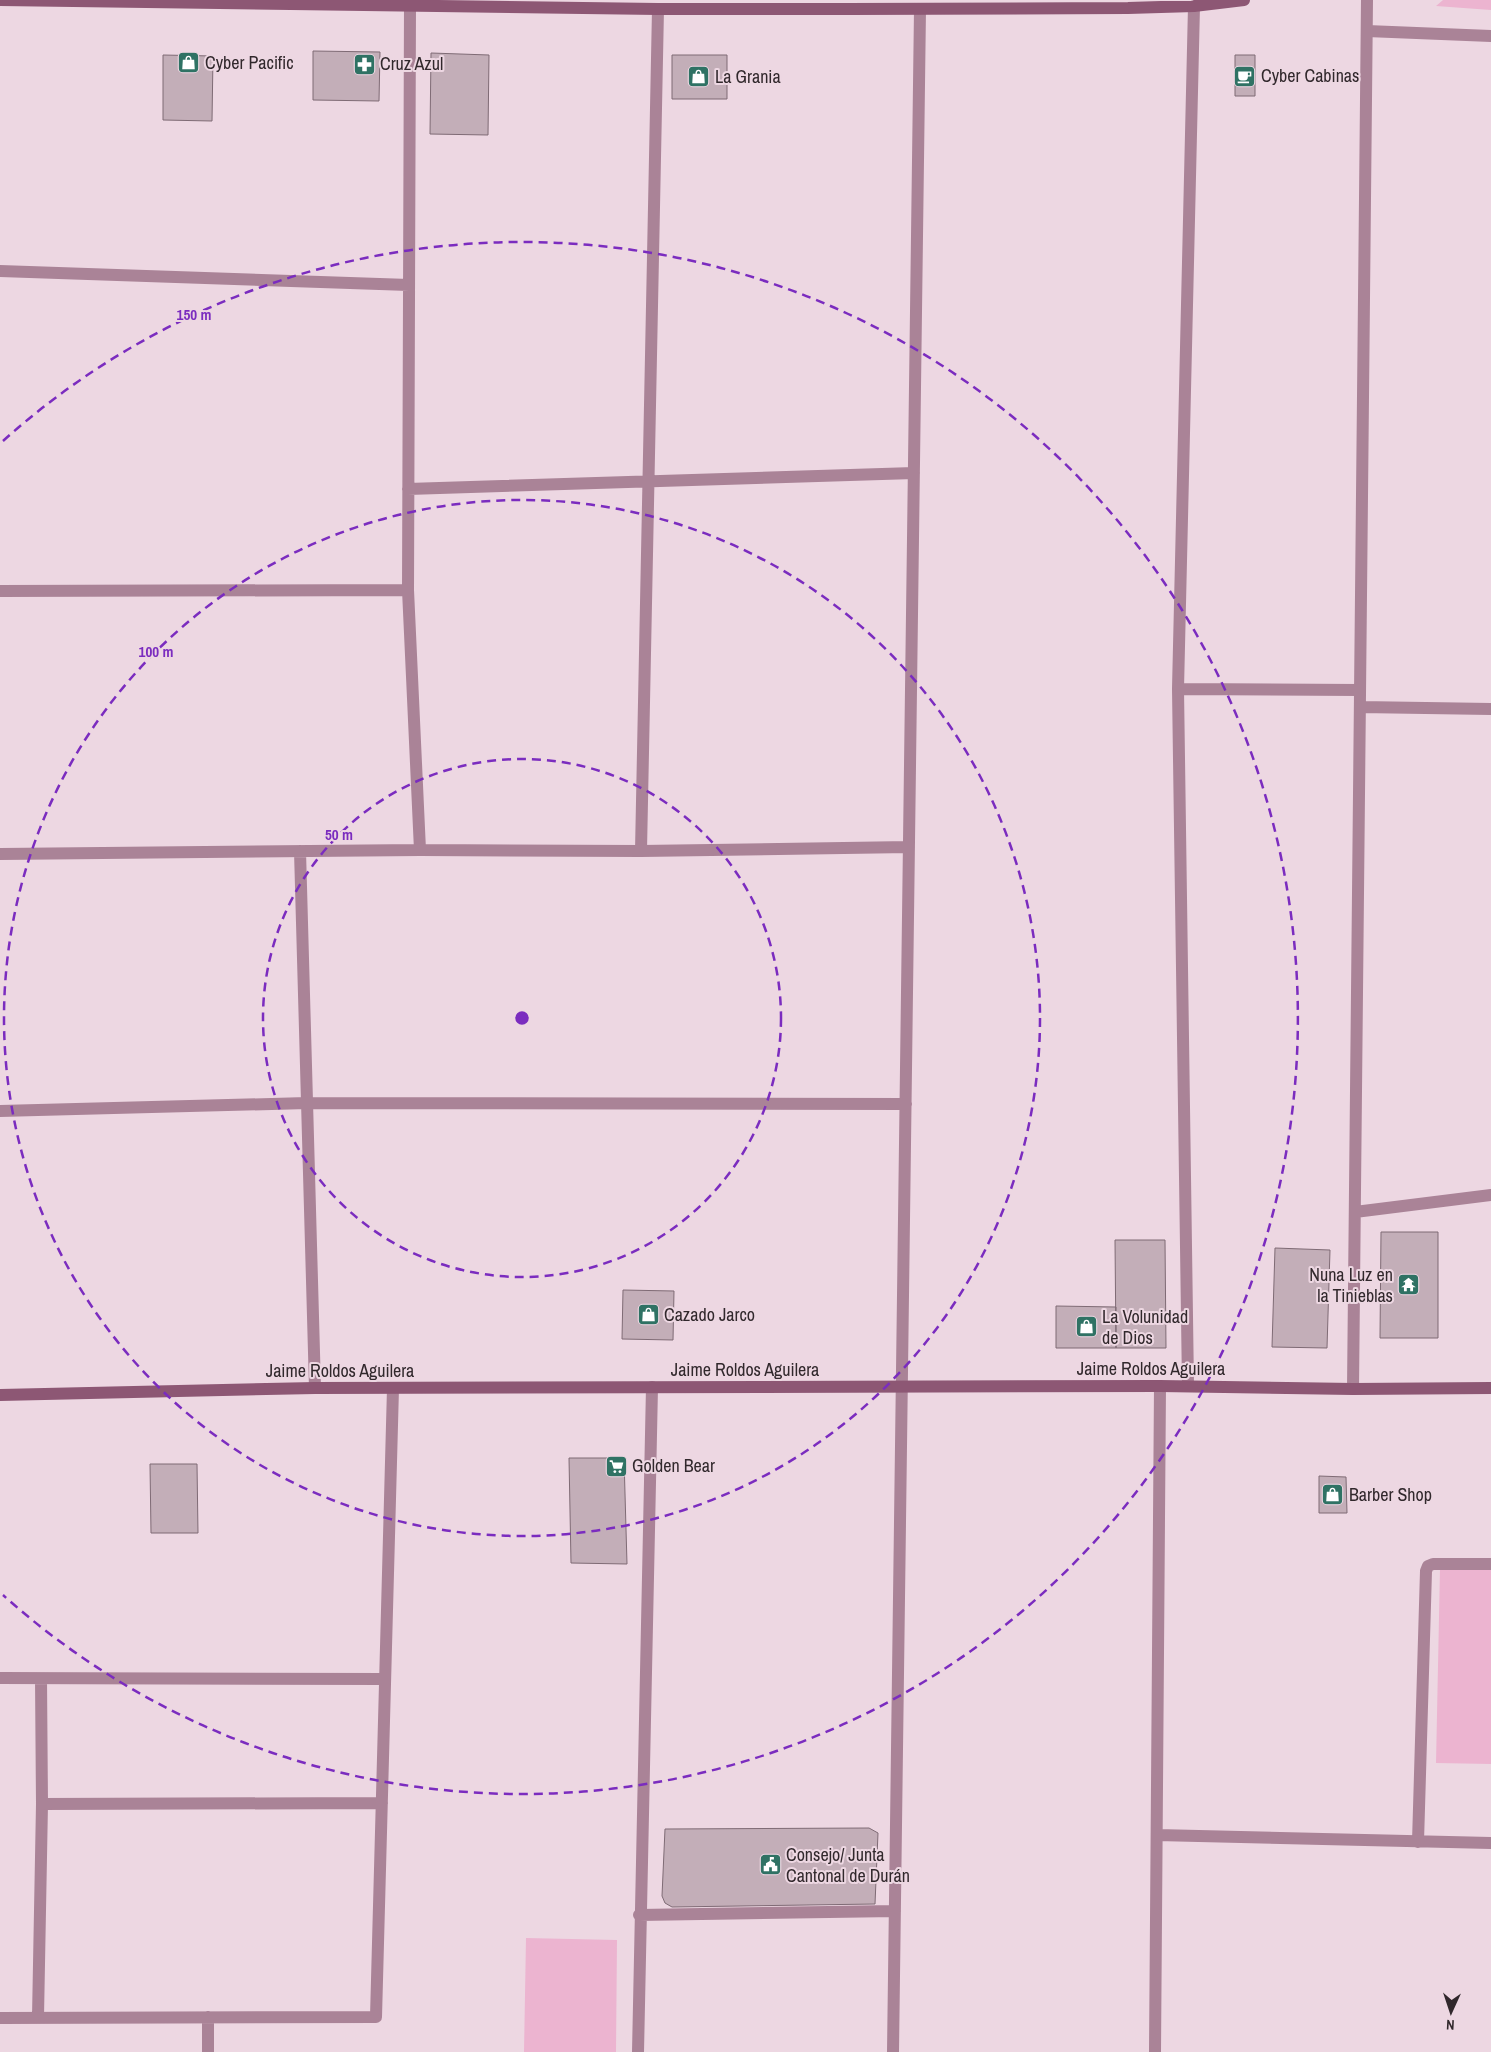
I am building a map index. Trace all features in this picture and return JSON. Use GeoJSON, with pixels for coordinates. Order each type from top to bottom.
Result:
{"type":"FeatureCollection","features":[{"type":"Feature","properties":{"kind":"street"},"geometry":{"type":"LineString","coordinates":[[0,0],[293,2],[410,5],[602,4],[658,9],[848,4],[920,9],[1128,4],[1194,6],[1244,0]]}},
{"type":"Feature","properties":{"kind":"street"},"geometry":{"type":"LineString","coordinates":[[1353,1389],[1367,0]]}},
{"type":"Feature","properties":{"kind":"street"},"geometry":{"type":"LineString","coordinates":[[410,5],[408,590],[420,850]]}},
{"type":"Feature","properties":{"kind":"street"},"geometry":{"type":"LineString","coordinates":[[1188,1386],[1178,689],[1194,6]]}},
{"type":"Feature","properties":{"kind":"street"},"geometry":{"type":"LineString","coordinates":[[641,852],[658,9]]}},
{"type":"Feature","properties":{"kind":"street"},"geometry":{"type":"LineString","coordinates":[[893,2052],[920,9]]}},
{"type":"Feature","properties":{"kind":"street"},"geometry":{"type":"LineString","coordinates":[[1367,31],[1491,36]]}},
{"type":"Feature","properties":{"kind":"street"},"geometry":{"type":"LineString","coordinates":[[0,271],[409,285]]}},
{"type":"Feature","properties":{"kind":"street"},"geometry":{"type":"LineString","coordinates":[[408,489],[914,473]]}},
{"type":"Feature","properties":{"kind":"street"},"geometry":{"type":"LineString","coordinates":[[0,591],[408,590]]}},
{"type":"Feature","properties":{"kind":"street"},"geometry":{"type":"LineString","coordinates":[[1178,689],[1360,690]]}},
{"type":"Feature","properties":{"kind":"street"},"geometry":{"type":"LineString","coordinates":[[1360,707],[1491,709]]}},
{"type":"Feature","properties":{"kind":"street"},"geometry":{"type":"LineString","coordinates":[[0,854],[420,850],[641,852],[909,847]]}},
{"type":"Feature","properties":{"kind":"street"},"geometry":{"type":"LineString","coordinates":[[300,851],[315,1388]]}},
{"type":"Feature","properties":{"kind":"street"},"geometry":{"type":"LineString","coordinates":[[0,1112],[307,1103],[906,1104]]}},
{"type":"Feature","properties":{"kind":"street"},"geometry":{"type":"LineString","coordinates":[[1355,1212],[1491,1195]]}},
{"type":"Feature","properties":{"kind":"street"},"geometry":{"type":"LineString","coordinates":[[1155,2052],[1160,1386]]}},
{"type":"Feature","properties":{"kind":"street","name":"Jaime Roldos Aguilera"},"geometry":{"type":"LineString","coordinates":[[0,1395],[315,1388],[1160,1386],[1353,1389],[1491,1388]]}},
{"type":"Feature","properties":{"kind":"street"},"geometry":{"type":"LineString","coordinates":[[638,2052],[652,1387]]}},
{"type":"Feature","properties":{"kind":"street"},"geometry":{"type":"LineString","coordinates":[[0,2018],[376,2017],[393,1388]]}},
{"type":"Feature","properties":{"kind":"street"},"geometry":{"type":"LineString","coordinates":[[1418,1842],[1426,1571],[1428,1566],[1433,1564],[1491,1564]]}},
{"type":"Feature","properties":{"kind":"street"},"geometry":{"type":"LineString","coordinates":[[0,1678],[385,1680]]}},
{"type":"Feature","properties":{"kind":"street"},"geometry":{"type":"LineString","coordinates":[[38,2017],[42,1804],[41,1679]]}},
{"type":"Feature","properties":{"kind":"street"},"geometry":{"type":"LineString","coordinates":[[42,1804],[382,1802]]}},
{"type":"Feature","properties":{"kind":"street"},"geometry":{"type":"LineString","coordinates":[[1157,1835],[1491,1843]]}},
{"type":"Feature","properties":{"kind":"street"},"geometry":{"type":"LineString","coordinates":[[640,1915],[895,1911]]}},
{"type":"Feature","properties":{"kind":"street"},"geometry":{"type":"LineString","coordinates":[[208,2017],[208,2052]]}},
{"type":"Feature","properties":{"kind":"shaded area"},"geometry":{"type":"Polygon","coordinates":[[[1443,0],[1491,0],[1491,10],[1436,6],[1443,0]]]}},
{"type":"Feature","properties":{"kind":"shaded area"},"geometry":{"type":"Polygon","coordinates":[[[1440,1569],[1491,1569],[1491,1764],[1436,1763],[1440,1569]]]}},
{"type":"Feature","properties":{"kind":"shaded area"},"geometry":{"type":"Polygon","coordinates":[[[526,1938],[617,1940],[616,2052],[524,2052],[526,1938]]]}},
{"type":"Feature","properties":{"kind":"building"},"geometry":{"type":"Polygon","coordinates":[[[313,51],[380,52],[379,101],[313,100],[313,51]]]}},
{"type":"Feature","properties":{"kind":"building"},"geometry":{"type":"Polygon","coordinates":[[[431,53],[489,55],[488,135],[430,134],[431,53]]]}},
{"type":"Feature","properties":{"kind":"building"},"geometry":{"type":"Polygon","coordinates":[[[163,55],[213,56],[212,121],[163,120],[163,55]]]}},
{"type":"Feature","properties":{"kind":"building","name":"La Grania"},"geometry":{"type":"Polygon","coordinates":[[[672,55],[727,55],[727,99],[672,99],[672,55]]]}},
{"type":"Feature","properties":{"kind":"building","name":"Cyber Cabinas"},"geometry":{"type":"Polygon","coordinates":[[[1235,55],[1255,55],[1255,96],[1235,96],[1235,55]]]}},
{"type":"Feature","properties":{"kind":"building","name":"Nuna Luz en la Tinieblas"},"geometry":{"type":"Polygon","coordinates":[[[1381,1232],[1438,1232],[1438,1338],[1380,1338],[1381,1232]]]}},
{"type":"Feature","properties":{"kind":"building"},"geometry":{"type":"Polygon","coordinates":[[[1115,1240],[1165,1240],[1166,1348],[1116,1348],[1115,1240]]]}},
{"type":"Feature","properties":{"kind":"building"},"geometry":{"type":"Polygon","coordinates":[[[1275,1248],[1330,1250],[1327,1348],[1272,1347],[1275,1248]]]}},
{"type":"Feature","properties":{"kind":"building","name":"Cazado Jarco"},"geometry":{"type":"Polygon","coordinates":[[[623,1290],[674,1291],[673,1340],[622,1339],[623,1290]]]}},
{"type":"Feature","properties":{"kind":"building","name":"La Volunidad de Dios"},"geometry":{"type":"Polygon","coordinates":[[[1056,1306],[1116,1307],[1116,1348],[1056,1348],[1056,1306]]]}},
{"type":"Feature","properties":{"kind":"building"},"geometry":{"type":"Polygon","coordinates":[[[569,1458],[624,1458],[627,1564],[571,1563],[569,1458]]]}},
{"type":"Feature","properties":{"kind":"building"},"geometry":{"type":"Polygon","coordinates":[[[150,1464],[197,1464],[198,1533],[151,1533],[150,1464]]]}},
{"type":"Feature","properties":{"kind":"building","name":"Barber Shop"},"geometry":{"type":"Polygon","coordinates":[[[1319,1476],[1346,1477],[1347,1513],[1319,1513],[1319,1476]]]}},
{"type":"Feature","properties":{"kind":"building","name":"Consejo/ Junta Cantonal de Durán"},"geometry":{"type":"Polygon","coordinates":[[[869,1828],[878,1833],[875,1904],[672,1907],[665,1903],[662,1896],[665,1829],[869,1828]]]}},
{"type":"Feature","properties":{"kind":"place","name":"Cyber Pacific"},"geometry":{"type":"Point","coordinates":[189,63]}},
{"type":"Feature","properties":{"kind":"place","name":"Cruz Azul"},"geometry":{"type":"Point","coordinates":[364,64]}},
{"type":"Feature","properties":{"kind":"place","name":"Cyber Cabinas"},"geometry":{"type":"Point","coordinates":[1245,76]}},
{"type":"Feature","properties":{"kind":"place","name":"La Grania"},"geometry":{"type":"Point","coordinates":[699,77]}},
{"type":"Feature","properties":{"kind":"place","name":"Nuna Luz en la Tinieblas"},"geometry":{"type":"Point","coordinates":[1409,1285]}},
{"type":"Feature","properties":{"kind":"place","name":"Cazado Jarco"},"geometry":{"type":"Point","coordinates":[648,1315]}},
{"type":"Feature","properties":{"kind":"place","name":"La Volunidad de Dios"},"geometry":{"type":"Point","coordinates":[1086,1327]}},
{"type":"Feature","properties":{"kind":"place","name":"Golden Bear"},"geometry":{"type":"Point","coordinates":[616,1466]}},
{"type":"Feature","properties":{"kind":"place","name":"Barber Shop"},"geometry":{"type":"Point","coordinates":[1333,1495]}},
{"type":"Feature","properties":{"kind":"place","name":"Consejo/ Junta Cantonal de Durán"},"geometry":{"type":"Point","coordinates":[770,1865]}}]}
